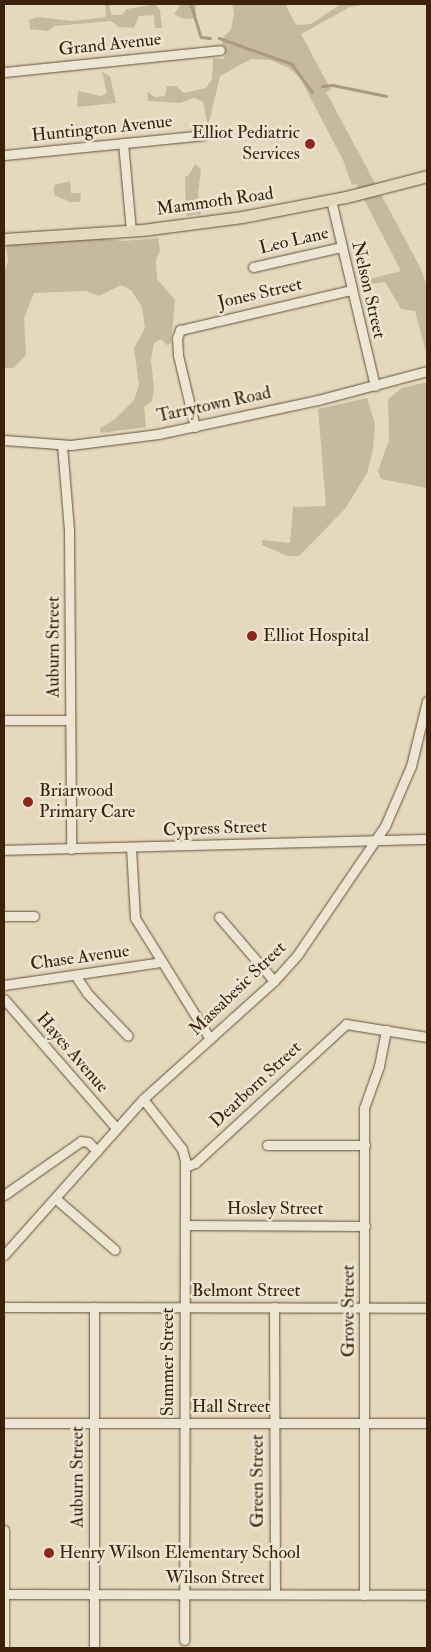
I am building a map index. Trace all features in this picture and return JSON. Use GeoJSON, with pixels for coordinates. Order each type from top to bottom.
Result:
{"type":"FeatureCollection","features":[{"type":"Feature","properties":{"kind":"main road","name":"Mammoth Road"},"geometry":{"type":"LineString","coordinates":[[4,240],[84,232],[131,231],[242,217],[331,200],[427,176]]}},
{"type":"Feature","properties":{"kind":"street","name":"Grand Avenue"},"geometry":{"type":"LineString","coordinates":[[4,72],[220,50]]}},
{"type":"Feature","properties":{"kind":"street","name":"Huntington Avenue"},"geometry":{"type":"LineString","coordinates":[[4,155],[203,135]]}},
{"type":"Feature","properties":{"kind":"street"},"geometry":{"type":"LineString","coordinates":[[123,143],[131,231]]}},
{"type":"Feature","properties":{"kind":"street","name":"Nelson Street"},"geometry":{"type":"LineString","coordinates":[[331,200],[375,386]]}},
{"type":"Feature","properties":{"kind":"street","name":"Leo Lane"},"geometry":{"type":"LineString","coordinates":[[253,267],[341,247]]}},
{"type":"Feature","properties":{"kind":"street","name":"Jones Street"},"geometry":{"type":"LineString","coordinates":[[195,427],[178,355],[178,334],[184,328],[351,290]]}},
{"type":"Feature","properties":{"kind":"street","name":"Tarrytown Road"},"geometry":{"type":"LineString","coordinates":[[4,440],[62,445],[195,427],[375,386],[427,371]]}},
{"type":"Feature","properties":{"kind":"street","name":"Auburn Street"},"geometry":{"type":"LineString","coordinates":[[62,445],[69,531],[71,849]]}},
{"type":"Feature","properties":{"kind":"street","name":"Massabesic Street"},"geometry":{"type":"LineString","coordinates":[[4,1255],[143,1099],[274,981],[298,954],[377,840],[406,778],[427,701]]}},
{"type":"Feature","properties":{"kind":"street"},"geometry":{"type":"LineString","coordinates":[[4,720],[70,720]]}},
{"type":"Feature","properties":{"kind":"street","name":"Cypress Street"},"geometry":{"type":"LineString","coordinates":[[4,850],[427,839]]}},
{"type":"Feature","properties":{"kind":"street"},"geometry":{"type":"LineString","coordinates":[[131,848],[134,913],[210,1039]]}},
{"type":"Feature","properties":{"kind":"street"},"geometry":{"type":"LineString","coordinates":[[4,916],[34,916]]}},
{"type":"Feature","properties":{"kind":"street"},"geometry":{"type":"LineString","coordinates":[[219,917],[274,981]]}},
{"type":"Feature","properties":{"kind":"street","name":"Chase Avenue"},"geometry":{"type":"LineString","coordinates":[[4,985],[162,962]]}},
{"type":"Feature","properties":{"kind":"street"},"geometry":{"type":"LineString","coordinates":[[75,975],[87,993],[128,1036]]}},
{"type":"Feature","properties":{"kind":"street","name":"Hayes Avenue"},"geometry":{"type":"LineString","coordinates":[[4,999],[116,1128]]}},
{"type":"Feature","properties":{"kind":"street","name":"Dearborn Street"},"geometry":{"type":"LineString","coordinates":[[185,1167],[195,1163],[346,1024],[386,1030]]}},
{"type":"Feature","properties":{"kind":"street"},"geometry":{"type":"LineString","coordinates":[[386,1030],[427,1037]]}},
{"type":"Feature","properties":{"kind":"street","name":"Grove Street"},"geometry":{"type":"LineString","coordinates":[[364,1595],[365,1103],[377,1075],[386,1030]]}},
{"type":"Feature","properties":{"kind":"street","name":"Summer Street"},"geometry":{"type":"LineString","coordinates":[[143,1099],[182,1149],[185,1167],[184,1640]]}},
{"type":"Feature","properties":{"kind":"street"},"geometry":{"type":"LineString","coordinates":[[4,1195],[81,1141],[88,1142],[97,1151]]}},
{"type":"Feature","properties":{"kind":"street"},"geometry":{"type":"LineString","coordinates":[[267,1145],[365,1145]]}},
{"type":"Feature","properties":{"kind":"street"},"geometry":{"type":"LineString","coordinates":[[55,1198],[115,1250]]}},
{"type":"Feature","properties":{"kind":"street","name":"Hosley Street"},"geometry":{"type":"LineString","coordinates":[[185,1225],[365,1226]]}},
{"type":"Feature","properties":{"kind":"street","name":"Belmont Street"},"geometry":{"type":"LineString","coordinates":[[4,1306],[427,1308]]}},
{"type":"Feature","properties":{"kind":"street","name":"Auburn Street"},"geometry":{"type":"LineString","coordinates":[[94,1307],[94,1648]]}},
{"type":"Feature","properties":{"kind":"street","name":"Green Street"},"geometry":{"type":"LineString","coordinates":[[274,1307],[275,1594]]}},
{"type":"Feature","properties":{"kind":"street","name":"Hall Street"},"geometry":{"type":"LineString","coordinates":[[4,1423],[427,1423]]}},
{"type":"Feature","properties":{"kind":"street"},"geometry":{"type":"LineString","coordinates":[[4,1530],[4,1648]]}},
{"type":"Feature","properties":{"kind":"street","name":"Wilson Street"},"geometry":{"type":"LineString","coordinates":[[4,1594],[427,1595]]}},
{"type":"Feature","properties":{"kind":"shaded area"},"geometry":{"type":"Polygon","coordinates":[[[105,4],[109,4],[111,15],[122,15],[127,9],[155,4],[160,10],[162,28],[155,28],[154,15],[139,16],[134,28],[119,27],[111,21],[55,26],[48,31],[30,29],[29,20],[37,17],[73,21],[106,17],[105,4]]]}},
{"type":"Feature","properties":{"kind":"shaded area"},"geometry":{"type":"Polygon","coordinates":[[[181,4],[196,4],[196,18],[184,19],[174,14],[181,4]]]}},
{"type":"Feature","properties":{"kind":"shaded area"},"geometry":{"type":"Polygon","coordinates":[[[232,4],[285,4],[296,25],[311,24],[341,4],[370,4],[350,7],[301,34],[331,90],[326,92],[420,267],[427,286],[427,356],[415,311],[401,309],[385,282],[363,285],[362,281],[401,271],[356,184],[352,185],[343,160],[300,78],[289,68],[270,60],[251,59],[220,76],[208,127],[203,102],[194,98],[180,103],[148,101],[147,92],[155,97],[165,96],[167,86],[176,86],[184,93],[206,88],[212,79],[213,58],[224,59],[226,49],[222,45],[224,36],[231,30],[234,13],[232,4]]]}},
{"type":"Feature","properties":{"kind":"shaded area"},"geometry":{"type":"Polygon","coordinates":[[[102,72],[110,76],[116,103],[77,107],[78,91],[101,96],[107,93],[102,72]]]}},
{"type":"Feature","properties":{"kind":"shaded area"},"geometry":{"type":"Polygon","coordinates":[[[195,164],[201,169],[198,194],[201,214],[186,216],[185,177],[189,175],[195,164]]]}},
{"type":"Feature","properties":{"kind":"shaded area"},"geometry":{"type":"Polygon","coordinates":[[[70,181],[71,193],[81,193],[80,202],[70,202],[54,195],[54,185],[70,181]]]}},
{"type":"Feature","properties":{"kind":"shaded area"},"geometry":{"type":"Polygon","coordinates":[[[94,237],[123,241],[158,238],[160,251],[156,260],[157,279],[175,300],[171,344],[167,345],[161,339],[154,343],[151,360],[154,388],[152,401],[144,407],[146,427],[101,433],[100,428],[114,420],[134,400],[139,385],[134,348],[145,328],[142,307],[131,290],[121,285],[99,296],[85,291],[34,293],[24,318],[26,355],[14,368],[4,368],[4,272],[8,261],[6,246],[94,237]]]}},
{"type":"Feature","properties":{"kind":"shaded area"},"geometry":{"type":"Polygon","coordinates":[[[427,382],[427,488],[381,479],[378,471],[389,440],[388,399],[402,388],[427,382]]]}},
{"type":"Feature","properties":{"kind":"shaded area"},"geometry":{"type":"Polygon","coordinates":[[[367,398],[375,424],[373,450],[367,473],[345,509],[299,556],[287,556],[262,545],[262,540],[290,543],[293,507],[326,506],[318,409],[367,398]]]}},
{"type":"Feature","properties":{"kind":"shaded area"},"geometry":{"type":"Polygon","coordinates":[[[67,1544],[73,1544],[78,1549],[76,1558],[67,1560],[62,1555],[62,1549],[67,1544]]]}},
{"type":"Feature","properties":{"kind":"waterway"},"geometry":{"type":"LineString","coordinates":[[191,4],[201,37],[210,38]]}},
{"type":"Feature","properties":{"kind":"waterway"},"geometry":{"type":"LineString","coordinates":[[219,38],[292,64],[312,92]]}},
{"type":"Feature","properties":{"kind":"waterway"},"geometry":{"type":"LineString","coordinates":[[322,86],[333,85],[386,96]]}},
{"type":"Feature","properties":{"kind":"place","name":"Elliot Pediatric Services"},"geometry":{"type":"Point","coordinates":[310,144]}},
{"type":"Feature","properties":{"kind":"place","name":"Elliot Hospital"},"geometry":{"type":"Point","coordinates":[252,636]}},
{"type":"Feature","properties":{"kind":"place","name":"Briarwood Primary Care"},"geometry":{"type":"Point","coordinates":[28,802]}},
{"type":"Feature","properties":{"kind":"place","name":"Henry Wilson Elementary School"},"geometry":{"type":"Point","coordinates":[49,1553]}}]}
